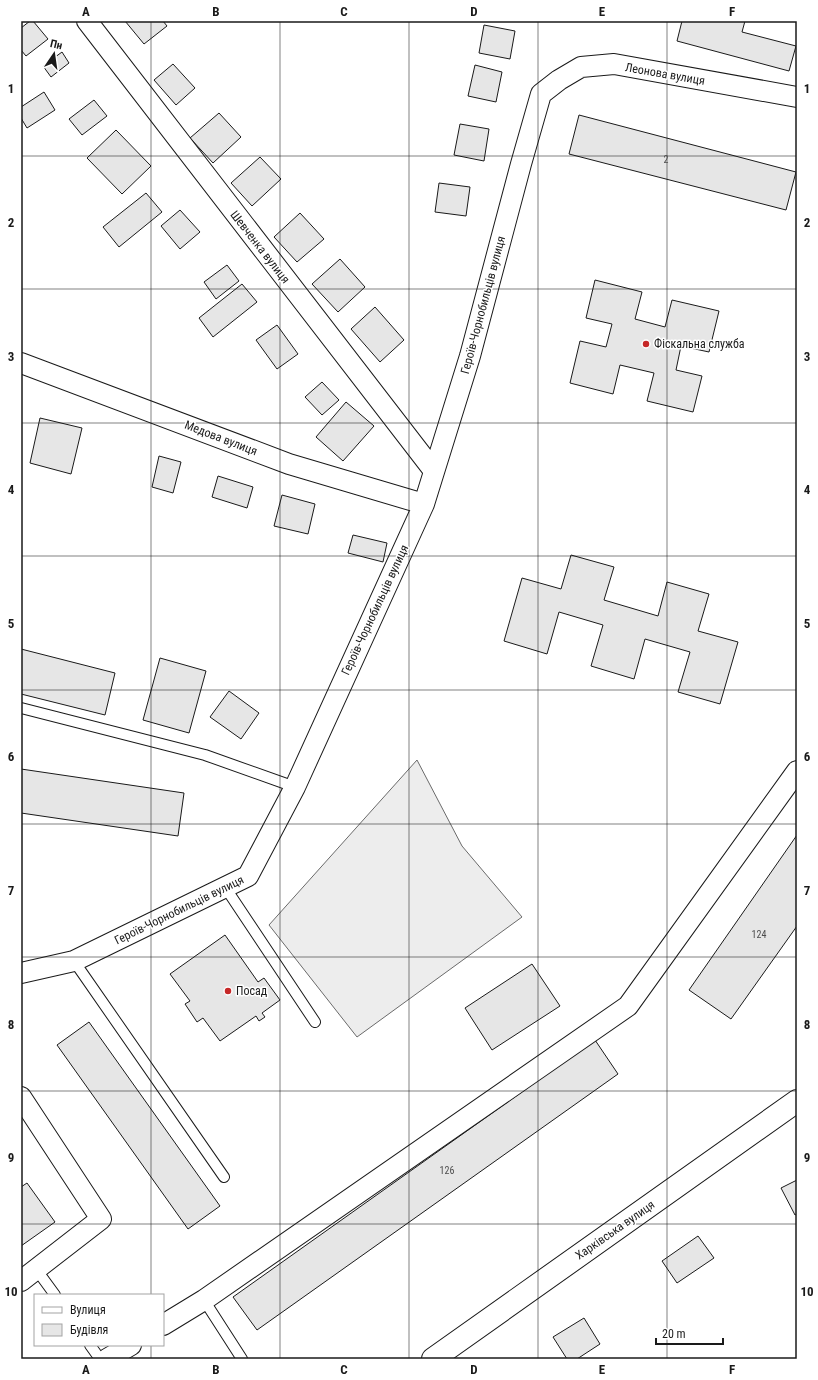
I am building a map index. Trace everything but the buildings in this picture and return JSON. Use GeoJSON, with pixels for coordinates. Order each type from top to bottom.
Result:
{"type":"FeatureCollection","features":[{"type":"Feature","properties":{"kind":"street","name":"Шевченка вулиця"},"geometry":{"type":"LineString","coordinates":[[87,21],[434,471]]}},
{"type":"Feature","properties":{"kind":"street","name":"Леонова вулиця"},"geometry":{"type":"LineString","coordinates":[[541,94],[559,80],[581,67],[614,64],[797,97]]}},
{"type":"Feature","properties":{"kind":"street","name":"Героїв-Чорнобильців вулиця"},"geometry":{"type":"LineString","coordinates":[[21,973],[74,961],[248,876],[295,787],[424,504],[470,356],[541,94]]}},
{"type":"Feature","properties":{"kind":"street","name":"Медова вулиця"},"geometry":{"type":"LineString","coordinates":[[21,363],[289,464],[424,504]]}},
{"type":"Feature","properties":{"kind":"street"},"geometry":{"type":"LineString","coordinates":[[164,1324],[204,1300],[628,1006],[797,771]]}},
{"type":"Feature","properties":{"kind":"street"},"geometry":{"type":"LineString","coordinates":[[21,1097],[101,1219],[29,1275]]}},
{"type":"Feature","properties":{"kind":"street","name":"Харківська вулиця"},"geometry":{"type":"LineString","coordinates":[[433,1359],[797,1101]]}},
{"type":"Feature","properties":{"kind":"street"},"geometry":{"type":"LineString","coordinates":[[108,1359],[129,1346]]}},
{"type":"Feature","properties":{"kind":"lane"},"geometry":{"type":"LineString","coordinates":[[21,708],[205,754],[295,787]]}},
{"type":"Feature","properties":{"kind":"lane"},"geometry":{"type":"LineString","coordinates":[[225,887],[315,1022]]}},
{"type":"Feature","properties":{"kind":"lane"},"geometry":{"type":"LineString","coordinates":[[74,961],[224,1177]]}},
{"type":"Feature","properties":{"kind":"lane"},"geometry":{"type":"LineString","coordinates":[[29,1275],[54,1294]]}},
{"type":"Feature","properties":{"kind":"lane"},"geometry":{"type":"LineString","coordinates":[[204,1300],[242,1359]]}},
{"type":"Feature","properties":{"kind":"lane"},"geometry":{"type":"LineString","coordinates":[[91,1346],[100,1359]]}},
{"type":"Feature","properties":{"kind":"shaded area"},"geometry":{"type":"Polygon","coordinates":[[[417,760],[462,846],[522,917],[357,1037],[269,925],[417,760]]]}},
{"type":"Feature","properties":{"kind":"place","name":"Фіскальна служба"},"geometry":{"type":"Point","coordinates":[646,344]}},
{"type":"Feature","properties":{"kind":"place","name":"Посад"},"geometry":{"type":"Point","coordinates":[228,991]}}]}
